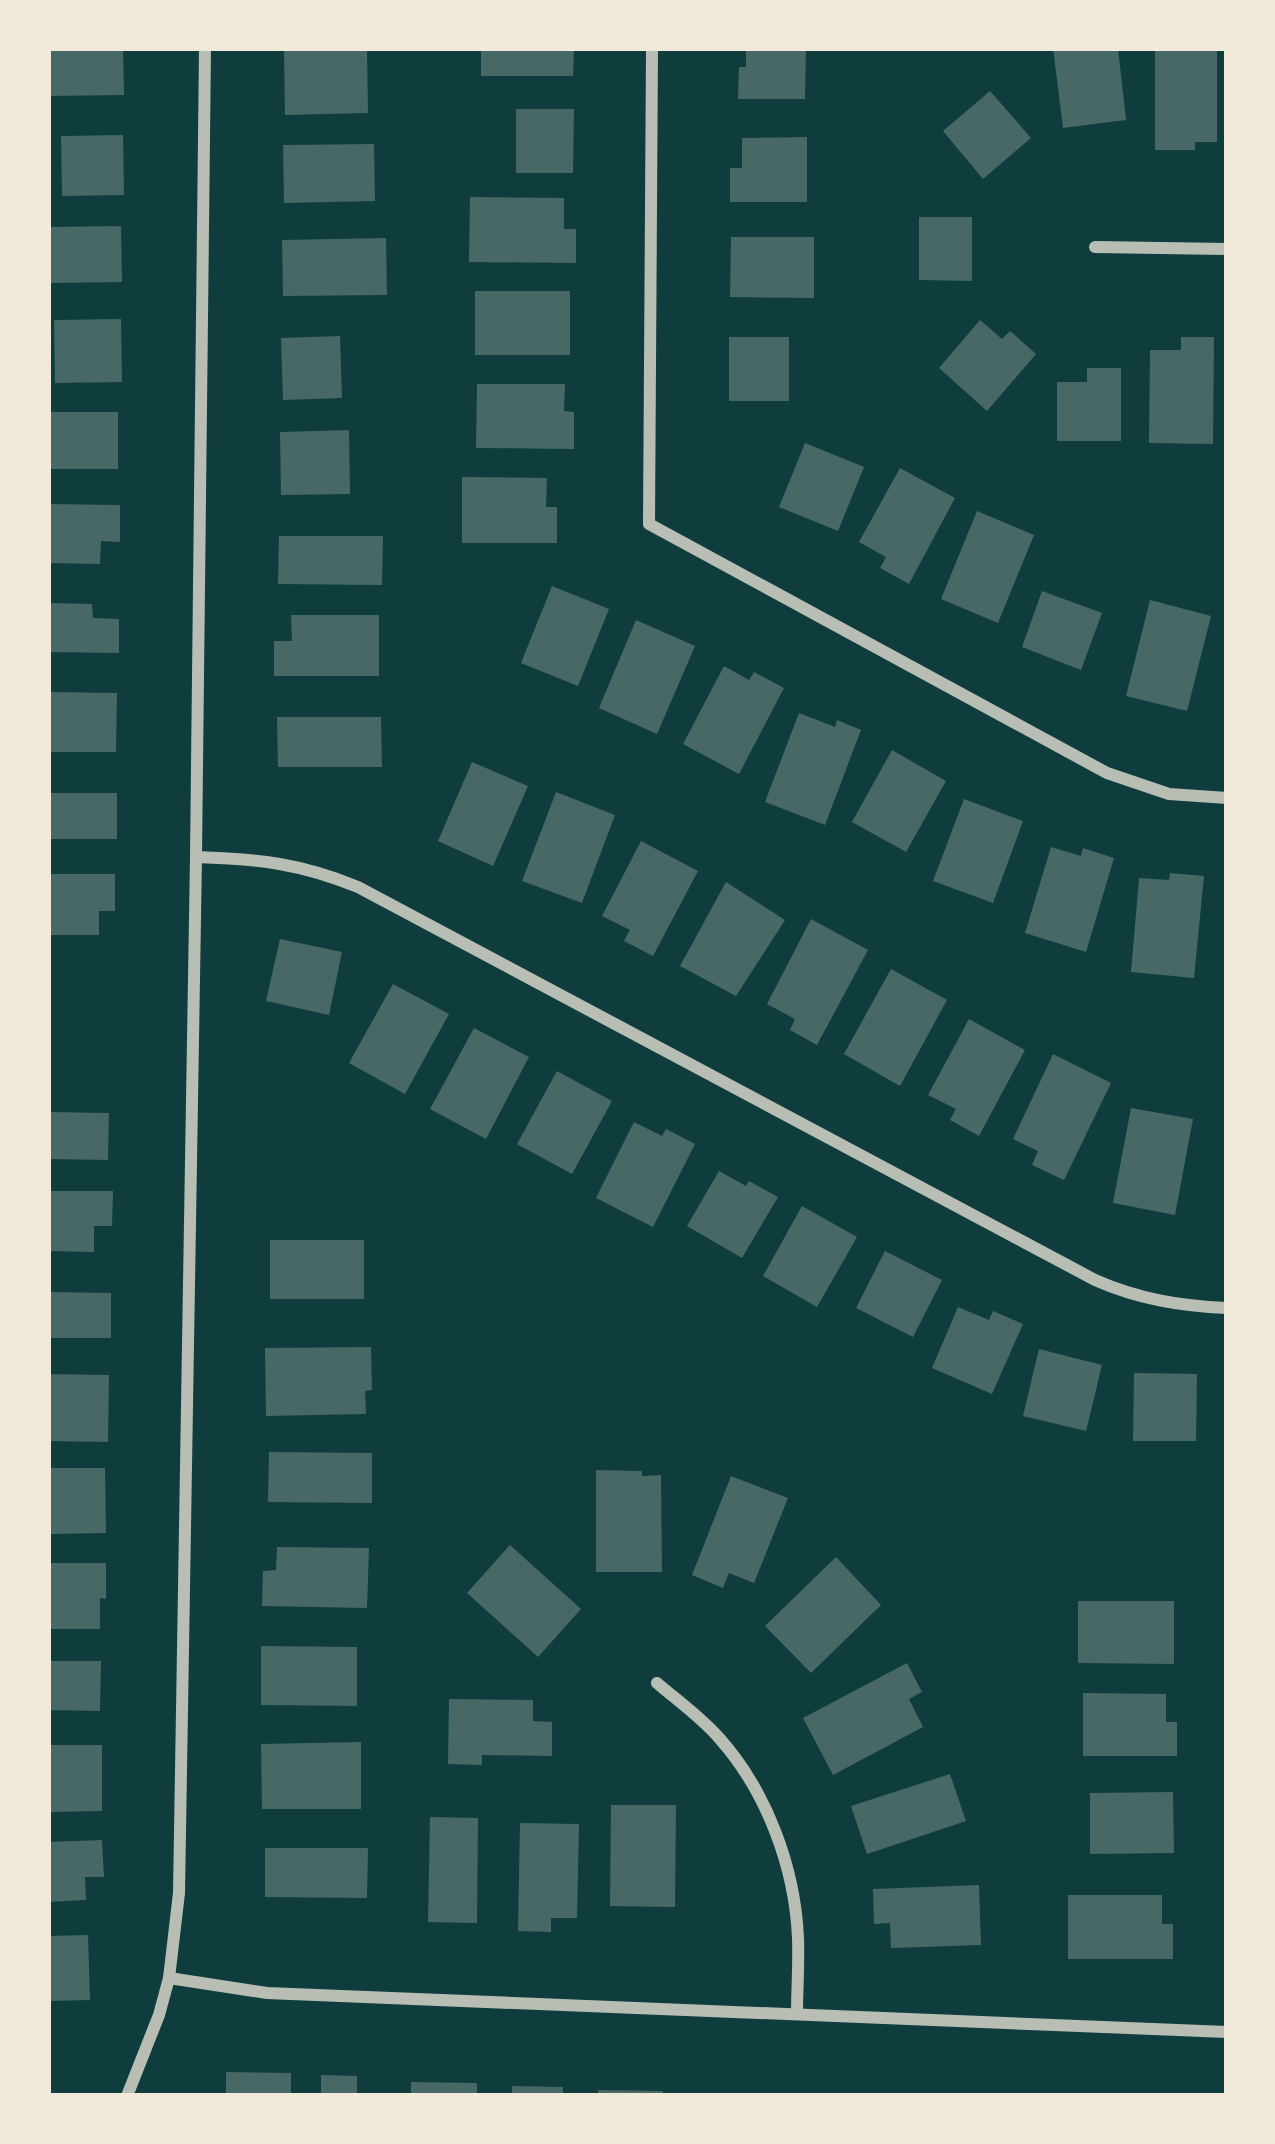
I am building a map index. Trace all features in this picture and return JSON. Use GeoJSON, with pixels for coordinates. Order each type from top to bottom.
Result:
{"type":"FeatureCollection","features":[{"type":"Feature","properties":{"kind":"street"},"geometry":{"type":"LineString","coordinates":[[127,2096],[170,1978],[179,1893],[205,48]]}},
{"type":"Feature","properties":{"kind":"street"},"geometry":{"type":"LineString","coordinates":[[652,48],[650,524],[1107,772],[1169,794],[1227,798]]}},
{"type":"Feature","properties":{"kind":"street"},"geometry":{"type":"LineString","coordinates":[[1095,247],[1227,249]]}},
{"type":"Feature","properties":{"kind":"street"},"geometry":{"type":"LineString","coordinates":[[196,857],[289,864],[358,887],[1095,1280],[1178,1305],[1227,1308]]}},
{"type":"Feature","properties":{"kind":"street"},"geometry":{"type":"LineString","coordinates":[[657,1683],[706,1724],[738,1762],[776,1834],[796,1914],[797,2014]]}},
{"type":"Feature","properties":{"kind":"street"},"geometry":{"type":"LineString","coordinates":[[170,1978],[267,1993],[1227,2032]]}},
{"type":"Feature","properties":{"kind":"building"},"geometry":{"type":"Polygon","coordinates":[[[48,48],[123,48],[124,95],[48,96],[48,48]]]}},
{"type":"Feature","properties":{"kind":"building"},"geometry":{"type":"Polygon","coordinates":[[[481,48],[574,48],[573,76],[481,76],[481,48]]]}},
{"type":"Feature","properties":{"kind":"building"},"geometry":{"type":"Polygon","coordinates":[[[746,48],[806,48],[805,99],[738,99],[739,67],[746,67],[746,48]]]}},
{"type":"Feature","properties":{"kind":"building"},"geometry":{"type":"Polygon","coordinates":[[[1053,48],[1118,48],[1126,120],[1063,128],[1053,48]]]}},
{"type":"Feature","properties":{"kind":"building"},"geometry":{"type":"Polygon","coordinates":[[[1155,49],[1217,49],[1217,142],[1195,142],[1195,150],[1155,150],[1155,49]]]}},
{"type":"Feature","properties":{"kind":"building"},"geometry":{"type":"Polygon","coordinates":[[[367,50],[368,113],[285,115],[284,51],[367,50]]]}},
{"type":"Feature","properties":{"kind":"building"},"geometry":{"type":"Polygon","coordinates":[[[990,91],[1031,138],[983,179],[943,131],[990,91]]]}},
{"type":"Feature","properties":{"kind":"building"},"geometry":{"type":"Polygon","coordinates":[[[516,109],[574,109],[573,173],[516,173],[516,109]]]}},
{"type":"Feature","properties":{"kind":"building"},"geometry":{"type":"Polygon","coordinates":[[[123,135],[124,195],[62,196],[61,136],[123,135]]]}},
{"type":"Feature","properties":{"kind":"building"},"geometry":{"type":"Polygon","coordinates":[[[807,137],[807,202],[730,202],[730,168],[742,168],[742,138],[807,137]]]}},
{"type":"Feature","properties":{"kind":"building"},"geometry":{"type":"Polygon","coordinates":[[[374,144],[375,201],[284,203],[283,145],[374,144]]]}},
{"type":"Feature","properties":{"kind":"building"},"geometry":{"type":"Polygon","coordinates":[[[470,197],[564,198],[564,229],[576,229],[576,263],[469,262],[470,197]]]}},
{"type":"Feature","properties":{"kind":"building"},"geometry":{"type":"Polygon","coordinates":[[[919,217],[972,217],[972,281],[919,280],[919,217]]]}},
{"type":"Feature","properties":{"kind":"building"},"geometry":{"type":"Polygon","coordinates":[[[121,226],[122,282],[48,283],[48,227],[121,226]]]}},
{"type":"Feature","properties":{"kind":"building"},"geometry":{"type":"Polygon","coordinates":[[[731,237],[814,237],[814,298],[730,297],[731,237]]]}},
{"type":"Feature","properties":{"kind":"building"},"geometry":{"type":"Polygon","coordinates":[[[386,238],[387,295],[283,296],[282,240],[386,238]]]}},
{"type":"Feature","properties":{"kind":"building"},"geometry":{"type":"Polygon","coordinates":[[[475,291],[570,291],[570,355],[475,355],[475,291]]]}},
{"type":"Feature","properties":{"kind":"building"},"geometry":{"type":"Polygon","coordinates":[[[121,319],[122,382],[55,383],[54,320],[121,319]]]}},
{"type":"Feature","properties":{"kind":"building"},"geometry":{"type":"Polygon","coordinates":[[[980,320],[1002,339],[1010,331],[1036,354],[987,411],[939,368],[980,320]]]}},
{"type":"Feature","properties":{"kind":"building"},"geometry":{"type":"Polygon","coordinates":[[[340,336],[342,398],[283,400],[281,338],[340,336]]]}},
{"type":"Feature","properties":{"kind":"building"},"geometry":{"type":"Polygon","coordinates":[[[729,337],[789,337],[789,401],[729,401],[729,337]]]}},
{"type":"Feature","properties":{"kind":"building"},"geometry":{"type":"Polygon","coordinates":[[[1181,337],[1214,337],[1213,444],[1149,443],[1150,350],[1181,350],[1181,337]]]}},
{"type":"Feature","properties":{"kind":"building"},"geometry":{"type":"Polygon","coordinates":[[[1087,368],[1121,368],[1121,441],[1057,441],[1057,382],[1087,382],[1087,368]]]}},
{"type":"Feature","properties":{"kind":"building"},"geometry":{"type":"Polygon","coordinates":[[[477,384],[565,384],[564,411],[574,412],[574,449],[476,448],[477,384]]]}},
{"type":"Feature","properties":{"kind":"building"},"geometry":{"type":"Polygon","coordinates":[[[48,412],[118,412],[118,469],[48,469],[48,412]]]}},
{"type":"Feature","properties":{"kind":"building"},"geometry":{"type":"Polygon","coordinates":[[[349,430],[350,494],[281,495],[280,432],[349,430]]]}},
{"type":"Feature","properties":{"kind":"building"},"geometry":{"type":"Polygon","coordinates":[[[805,443],[864,467],[838,531],[779,507],[805,443]]]}},
{"type":"Feature","properties":{"kind":"building"},"geometry":{"type":"Polygon","coordinates":[[[900,468],[955,498],[909,584],[880,568],[886,557],[859,542],[900,468]]]}},
{"type":"Feature","properties":{"kind":"building"},"geometry":{"type":"Polygon","coordinates":[[[462,477],[547,478],[546,507],[557,507],[557,543],[462,543],[462,477]]]}},
{"type":"Feature","properties":{"kind":"building"},"geometry":{"type":"Polygon","coordinates":[[[48,504],[120,505],[120,542],[101,541],[100,564],[48,563],[48,504]]]}},
{"type":"Feature","properties":{"kind":"building"},"geometry":{"type":"Polygon","coordinates":[[[977,511],[1034,535],[998,623],[941,599],[977,511]]]}},
{"type":"Feature","properties":{"kind":"building"},"geometry":{"type":"Polygon","coordinates":[[[279,536],[383,536],[382,585],[278,584],[279,536]]]}},
{"type":"Feature","properties":{"kind":"building"},"geometry":{"type":"Polygon","coordinates":[[[552,586],[609,609],[578,686],[521,663],[552,586]]]}},
{"type":"Feature","properties":{"kind":"building"},"geometry":{"type":"Polygon","coordinates":[[[1042,591],[1102,613],[1081,670],[1022,647],[1042,591]]]}},
{"type":"Feature","properties":{"kind":"building"},"geometry":{"type":"Polygon","coordinates":[[[1150,600],[1211,616],[1187,711],[1126,696],[1150,600]]]}},
{"type":"Feature","properties":{"kind":"building"},"geometry":{"type":"Polygon","coordinates":[[[48,603],[92,604],[93,618],[119,619],[119,653],[48,652],[48,603]]]}},
{"type":"Feature","properties":{"kind":"building"},"geometry":{"type":"Polygon","coordinates":[[[291,615],[379,615],[379,676],[274,676],[274,641],[292,641],[291,615]]]}},
{"type":"Feature","properties":{"kind":"building"},"geometry":{"type":"Polygon","coordinates":[[[636,620],[695,646],[657,734],[599,708],[636,620]]]}},
{"type":"Feature","properties":{"kind":"building"},"geometry":{"type":"Polygon","coordinates":[[[724,666],[749,680],[754,672],[784,688],[739,774],[683,744],[724,666]]]}},
{"type":"Feature","properties":{"kind":"building"},"geometry":{"type":"Polygon","coordinates":[[[48,692],[117,693],[116,752],[48,752],[48,692]]]}},
{"type":"Feature","properties":{"kind":"building"},"geometry":{"type":"Polygon","coordinates":[[[799,713],[835,727],[837,720],[861,730],[825,825],[765,802],[799,713]]]}},
{"type":"Feature","properties":{"kind":"building"},"geometry":{"type":"Polygon","coordinates":[[[277,717],[381,717],[382,767],[278,767],[277,717]]]}},
{"type":"Feature","properties":{"kind":"building"},"geometry":{"type":"Polygon","coordinates":[[[892,750],[946,781],[906,852],[852,822],[892,750]]]}},
{"type":"Feature","properties":{"kind":"building"},"geometry":{"type":"Polygon","coordinates":[[[472,762],[528,786],[493,866],[438,841],[472,762]]]}},
{"type":"Feature","properties":{"kind":"building"},"geometry":{"type":"Polygon","coordinates":[[[556,792],[615,815],[582,903],[522,881],[556,792]]]}},
{"type":"Feature","properties":{"kind":"building"},"geometry":{"type":"Polygon","coordinates":[[[48,793],[117,793],[117,839],[48,839],[48,793]]]}},
{"type":"Feature","properties":{"kind":"building"},"geometry":{"type":"Polygon","coordinates":[[[964,799],[1023,821],[993,903],[933,881],[964,799]]]}},
{"type":"Feature","properties":{"kind":"building"},"geometry":{"type":"Polygon","coordinates":[[[641,841],[698,871],[653,956],[624,941],[630,930],[602,916],[641,841]]]}},
{"type":"Feature","properties":{"kind":"building"},"geometry":{"type":"Polygon","coordinates":[[[1051,847],[1081,856],[1083,848],[1114,858],[1086,952],[1025,933],[1051,847]]]}},
{"type":"Feature","properties":{"kind":"building"},"geometry":{"type":"Polygon","coordinates":[[[1170,873],[1204,876],[1194,978],[1131,972],[1139,878],[1169,880],[1170,873]]]}},
{"type":"Feature","properties":{"kind":"building"},"geometry":{"type":"Polygon","coordinates":[[[48,874],[115,874],[115,911],[99,911],[99,935],[48,935],[48,874]]]}},
{"type":"Feature","properties":{"kind":"building"},"geometry":{"type":"Polygon","coordinates":[[[726,882],[785,920],[736,996],[680,966],[726,882]]]}},
{"type":"Feature","properties":{"kind":"building"},"geometry":{"type":"Polygon","coordinates":[[[811,919],[868,950],[817,1045],[790,1030],[795,1019],[767,1004],[811,919]]]}},
{"type":"Feature","properties":{"kind":"building"},"geometry":{"type":"Polygon","coordinates":[[[280,939],[342,952],[329,1015],[266,1001],[280,939]]]}},
{"type":"Feature","properties":{"kind":"building"},"geometry":{"type":"Polygon","coordinates":[[[891,969],[947,1000],[900,1086],[844,1054],[891,969]]]}},
{"type":"Feature","properties":{"kind":"building"},"geometry":{"type":"Polygon","coordinates":[[[393,984],[449,1014],[405,1094],[349,1063],[393,984]]]}},
{"type":"Feature","properties":{"kind":"building"},"geometry":{"type":"Polygon","coordinates":[[[969,1019],[1025,1050],[979,1136],[950,1120],[956,1109],[928,1095],[969,1019]]]}},
{"type":"Feature","properties":{"kind":"building"},"geometry":{"type":"Polygon","coordinates":[[[474,1028],[529,1057],[486,1139],[430,1109],[474,1028]]]}},
{"type":"Feature","properties":{"kind":"building"},"geometry":{"type":"Polygon","coordinates":[[[1053,1054],[1111,1083],[1064,1180],[1032,1165],[1038,1151],[1013,1139],[1053,1054]]]}},
{"type":"Feature","properties":{"kind":"building"},"geometry":{"type":"Polygon","coordinates":[[[557,1071],[612,1101],[572,1174],[517,1144],[557,1071]]]}},
{"type":"Feature","properties":{"kind":"building"},"geometry":{"type":"Polygon","coordinates":[[[1131,1108],[1193,1119],[1175,1215],[1113,1203],[1131,1108]]]}},
{"type":"Feature","properties":{"kind":"building"},"geometry":{"type":"Polygon","coordinates":[[[48,1112],[109,1113],[108,1160],[48,1159],[48,1112]]]}},
{"type":"Feature","properties":{"kind":"building"},"geometry":{"type":"Polygon","coordinates":[[[634,1122],[662,1136],[666,1129],[695,1144],[653,1227],[596,1198],[634,1122]]]}},
{"type":"Feature","properties":{"kind":"building"},"geometry":{"type":"Polygon","coordinates":[[[719,1171],[778,1197],[742,1258],[687,1226],[719,1171]]]}},
{"type":"Feature","properties":{"kind":"building"},"geometry":{"type":"Polygon","coordinates":[[[48,1191],[113,1191],[112,1226],[94,1226],[94,1252],[48,1251],[48,1191]]]}},
{"type":"Feature","properties":{"kind":"building"},"geometry":{"type":"Polygon","coordinates":[[[802,1206],[857,1237],[817,1307],[763,1276],[802,1206]]]}},
{"type":"Feature","properties":{"kind":"building"},"geometry":{"type":"Polygon","coordinates":[[[270,1240],[364,1240],[364,1299],[270,1299],[270,1240]]]}},
{"type":"Feature","properties":{"kind":"building"},"geometry":{"type":"Polygon","coordinates":[[[885,1251],[942,1280],[913,1337],[856,1308],[885,1251]]]}},
{"type":"Feature","properties":{"kind":"building"},"geometry":{"type":"Polygon","coordinates":[[[48,1292],[111,1293],[111,1338],[48,1338],[48,1292]]]}},
{"type":"Feature","properties":{"kind":"building"},"geometry":{"type":"Polygon","coordinates":[[[958,1307],[989,1320],[993,1311],[1023,1324],[992,1394],[932,1368],[958,1307]]]}},
{"type":"Feature","properties":{"kind":"building"},"geometry":{"type":"Polygon","coordinates":[[[371,1347],[372,1390],[365,1391],[366,1414],[266,1416],[265,1348],[371,1347]]]}},
{"type":"Feature","properties":{"kind":"building"},"geometry":{"type":"Polygon","coordinates":[[[1039,1349],[1102,1365],[1086,1431],[1023,1416],[1039,1349]]]}},
{"type":"Feature","properties":{"kind":"building"},"geometry":{"type":"Polygon","coordinates":[[[1134,1373],[1197,1374],[1196,1441],[1133,1441],[1134,1373]]]}},
{"type":"Feature","properties":{"kind":"building"},"geometry":{"type":"Polygon","coordinates":[[[48,1374],[109,1375],[108,1442],[48,1441],[48,1374]]]}},
{"type":"Feature","properties":{"kind":"building"},"geometry":{"type":"Polygon","coordinates":[[[269,1452],[372,1453],[372,1503],[268,1502],[269,1452]]]}},
{"type":"Feature","properties":{"kind":"building"},"geometry":{"type":"Polygon","coordinates":[[[48,1468],[105,1468],[106,1533],[48,1534],[48,1468]]]}},
{"type":"Feature","properties":{"kind":"building"},"geometry":{"type":"Polygon","coordinates":[[[596,1470],[661,1475],[662,1572],[596,1572],[596,1470]]]}},
{"type":"Feature","properties":{"kind":"building"},"geometry":{"type":"Polygon","coordinates":[[[731,1476],[788,1498],[754,1583],[729,1573],[723,1588],[692,1575],[731,1476]]]}},
{"type":"Feature","properties":{"kind":"building"},"geometry":{"type":"Polygon","coordinates":[[[510,1545],[581,1609],[538,1657],[467,1593],[510,1545]]]}},
{"type":"Feature","properties":{"kind":"building"},"geometry":{"type":"Polygon","coordinates":[[[277,1547],[369,1548],[367,1608],[262,1606],[263,1571],[276,1570],[277,1547]]]}},
{"type":"Feature","properties":{"kind":"building"},"geometry":{"type":"Polygon","coordinates":[[[836,1557],[881,1605],[811,1673],[765,1626],[836,1557]]]}},
{"type":"Feature","properties":{"kind":"building"},"geometry":{"type":"Polygon","coordinates":[[[48,1563],[106,1563],[100,1629],[48,1629],[48,1563]]]}},
{"type":"Feature","properties":{"kind":"building"},"geometry":{"type":"Polygon","coordinates":[[[1078,1601],[1174,1601],[1174,1664],[1078,1663],[1078,1601]]]}},
{"type":"Feature","properties":{"kind":"building"},"geometry":{"type":"Polygon","coordinates":[[[261,1646],[357,1647],[357,1706],[261,1705],[261,1646]]]}},
{"type":"Feature","properties":{"kind":"building"},"geometry":{"type":"Polygon","coordinates":[[[48,1661],[101,1661],[100,1711],[48,1710],[48,1661]]]}},
{"type":"Feature","properties":{"kind":"building"},"geometry":{"type":"Polygon","coordinates":[[[907,1663],[922,1692],[909,1699],[923,1727],[833,1775],[803,1718],[907,1663]]]}},
{"type":"Feature","properties":{"kind":"building"},"geometry":{"type":"Polygon","coordinates":[[[1083,1693],[1166,1694],[1166,1722],[1177,1722],[1177,1756],[1083,1756],[1083,1693]]]}},
{"type":"Feature","properties":{"kind":"building"},"geometry":{"type":"Polygon","coordinates":[[[449,1699],[533,1700],[533,1721],[552,1722],[552,1756],[482,1755],[482,1765],[448,1764],[449,1699]]]}},
{"type":"Feature","properties":{"kind":"building"},"geometry":{"type":"Polygon","coordinates":[[[361,1742],[361,1809],[262,1809],[261,1744],[361,1742]]]}},
{"type":"Feature","properties":{"kind":"building"},"geometry":{"type":"Polygon","coordinates":[[[48,1745],[102,1745],[102,1811],[48,1812],[48,1745]]]}},
{"type":"Feature","properties":{"kind":"building"},"geometry":{"type":"Polygon","coordinates":[[[950,1774],[966,1821],[867,1854],[851,1806],[950,1774]]]}},
{"type":"Feature","properties":{"kind":"building"},"geometry":{"type":"Polygon","coordinates":[[[1173,1792],[1174,1853],[1090,1854],[1090,1793],[1173,1792]]]}},
{"type":"Feature","properties":{"kind":"building"},"geometry":{"type":"Polygon","coordinates":[[[611,1805],[676,1805],[675,1907],[610,1906],[611,1805]]]}},
{"type":"Feature","properties":{"kind":"building"},"geometry":{"type":"Polygon","coordinates":[[[430,1817],[478,1818],[477,1923],[428,1922],[430,1817]]]}},
{"type":"Feature","properties":{"kind":"building"},"geometry":{"type":"Polygon","coordinates":[[[520,1823],[579,1824],[577,1918],[551,1918],[551,1932],[518,1931],[520,1823]]]}},
{"type":"Feature","properties":{"kind":"building"},"geometry":{"type":"Polygon","coordinates":[[[102,1840],[104,1877],[85,1877],[86,1900],[48,1902],[48,1842],[102,1840]]]}},
{"type":"Feature","properties":{"kind":"building"},"geometry":{"type":"Polygon","coordinates":[[[265,1848],[368,1848],[367,1898],[265,1897],[265,1848]]]}},
{"type":"Feature","properties":{"kind":"building"},"geometry":{"type":"Polygon","coordinates":[[[979,1885],[981,1945],[891,1948],[890,1923],[874,1924],[873,1889],[979,1885]]]}},
{"type":"Feature","properties":{"kind":"building"},"geometry":{"type":"Polygon","coordinates":[[[1068,1895],[1162,1895],[1162,1924],[1173,1924],[1173,1959],[1068,1959],[1068,1895]]]}},
{"type":"Feature","properties":{"kind":"building"},"geometry":{"type":"Polygon","coordinates":[[[88,1935],[90,2000],[48,2001],[48,1936],[88,1935]]]}},
{"type":"Feature","properties":{"kind":"building"},"geometry":{"type":"Polygon","coordinates":[[[226,2072],[291,2073],[291,2096],[226,2096],[226,2072]]]}},
{"type":"Feature","properties":{"kind":"building"},"geometry":{"type":"Polygon","coordinates":[[[321,2075],[357,2076],[357,2096],[321,2096],[321,2075]]]}},
{"type":"Feature","properties":{"kind":"building"},"geometry":{"type":"Polygon","coordinates":[[[411,2082],[477,2083],[477,2096],[411,2096],[411,2082]]]}},
{"type":"Feature","properties":{"kind":"building"},"geometry":{"type":"Polygon","coordinates":[[[512,2086],[563,2087],[563,2096],[512,2096],[512,2086]]]}},
{"type":"Feature","properties":{"kind":"building"},"geometry":{"type":"Polygon","coordinates":[[[598,2090],[663,2091],[663,2096],[598,2096],[598,2090]]]}}]}
